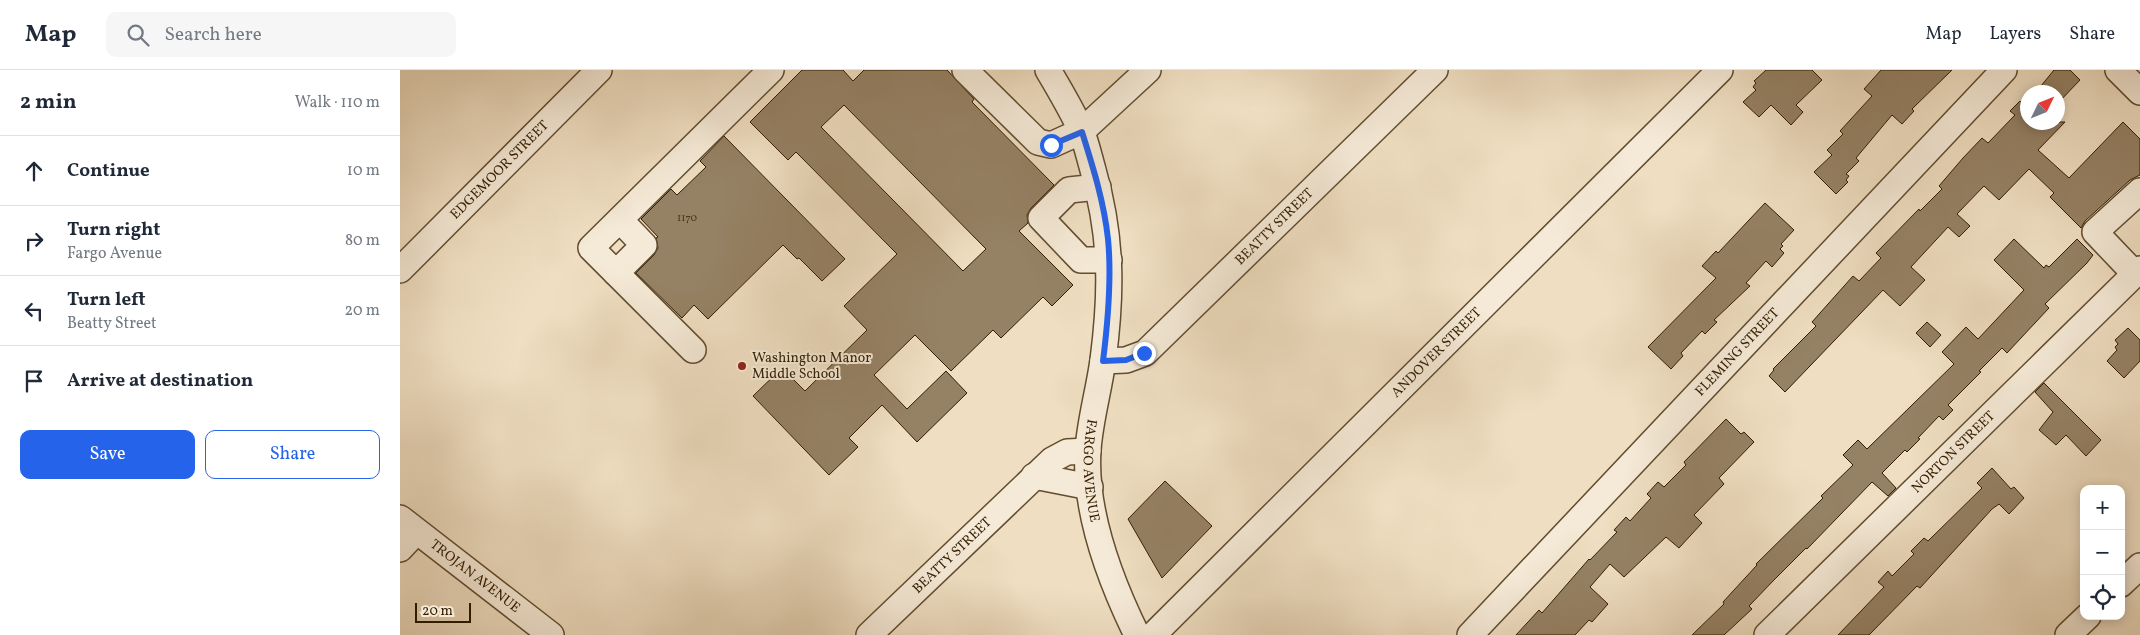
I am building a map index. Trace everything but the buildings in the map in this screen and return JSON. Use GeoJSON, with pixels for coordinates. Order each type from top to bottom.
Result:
{"type":"FeatureCollection","features":[{"type":"Feature","properties":{"kind":"street","name":"EDGEMOOR STREET"},"geometry":{"type":"LineString","coordinates":[[400,270],[598,70]]}},
{"type":"Feature","properties":{"kind":"street"},"geometry":{"type":"LineString","coordinates":[[693,350],[591,248],[771,70]]}},
{"type":"Feature","properties":{"kind":"street"},"geometry":{"type":"LineString","coordinates":[[965,70],[1038,142],[1051,145],[1082,132],[1148,70]]}},
{"type":"Feature","properties":{"kind":"street","name":"FARGO AVENUE"},"geometry":{"type":"LineString","coordinates":[[1048,70],[1082,132],[1098,188],[1108,239],[1109,297],[1103,361],[1088,451],[1090,487],[1100,544],[1119,597],[1137,635]]}},
{"type":"Feature","properties":{"kind":"street","name":"BEATTY STREET"},"geometry":{"type":"LineString","coordinates":[[1103,361],[1126,360],[1144,353],[1434,70]]}},
{"type":"Feature","properties":{"kind":"street","name":"ANDOVER STREET"},"geometry":{"type":"LineString","coordinates":[[1153,635],[1720,70]]}},
{"type":"Feature","properties":{"kind":"street","name":"FLEMING STREET"},"geometry":{"type":"LineString","coordinates":[[1470,635],[2004,70]]}},
{"type":"Feature","properties":{"kind":"street"},"geometry":{"type":"LineString","coordinates":[[2118,70],[2139,90]]}},
{"type":"Feature","properties":{"kind":"street"},"geometry":{"type":"LineString","coordinates":[[1098,188],[1069,190],[1040,218],[1081,260],[1109,260]]}},
{"type":"Feature","properties":{"kind":"street"},"geometry":{"type":"LineString","coordinates":[[2138,271],[2095,232],[2140,191]]}},
{"type":"Feature","properties":{"kind":"street"},"geometry":{"type":"LineString","coordinates":[[616,273],[644,245],[620,220]]}},
{"type":"Feature","properties":{"kind":"street","name":"NORTON STREET"},"geometry":{"type":"LineString","coordinates":[[1767,635],[2138,271]]}},
{"type":"Feature","properties":{"kind":"street","name":"BEATTY STREET"},"geometry":{"type":"LineString","coordinates":[[869,635],[1052,460],[1067,452],[1088,451]]}},
{"type":"Feature","properties":{"kind":"street"},"geometry":{"type":"LineString","coordinates":[[1034,476],[1090,487]]}},
{"type":"Feature","properties":{"kind":"street","name":"TROJAN AVENUE"},"geometry":{"type":"LineString","coordinates":[[405,533],[551,635]]}},
{"type":"Feature","properties":{"kind":"street"},"geometry":{"type":"LineString","coordinates":[[2125,580],[2140,566]]}},
{"type":"Feature","properties":{"kind":"street"},"geometry":{"type":"LineString","coordinates":[[2068,635],[2084,620]]}},
{"type":"Feature","properties":{"kind":"place","name":"Washington Manor Middle School"},"geometry":{"type":"Point","coordinates":[742,366]}},
{"type":"Feature","properties":{"kind":"route"},"geometry":{"type":"LineString","coordinates":[[1051,145],[1082,132],[1101,197],[1108,239],[1109,297],[1103,361],[1126,360],[1144,353]]}}]}
